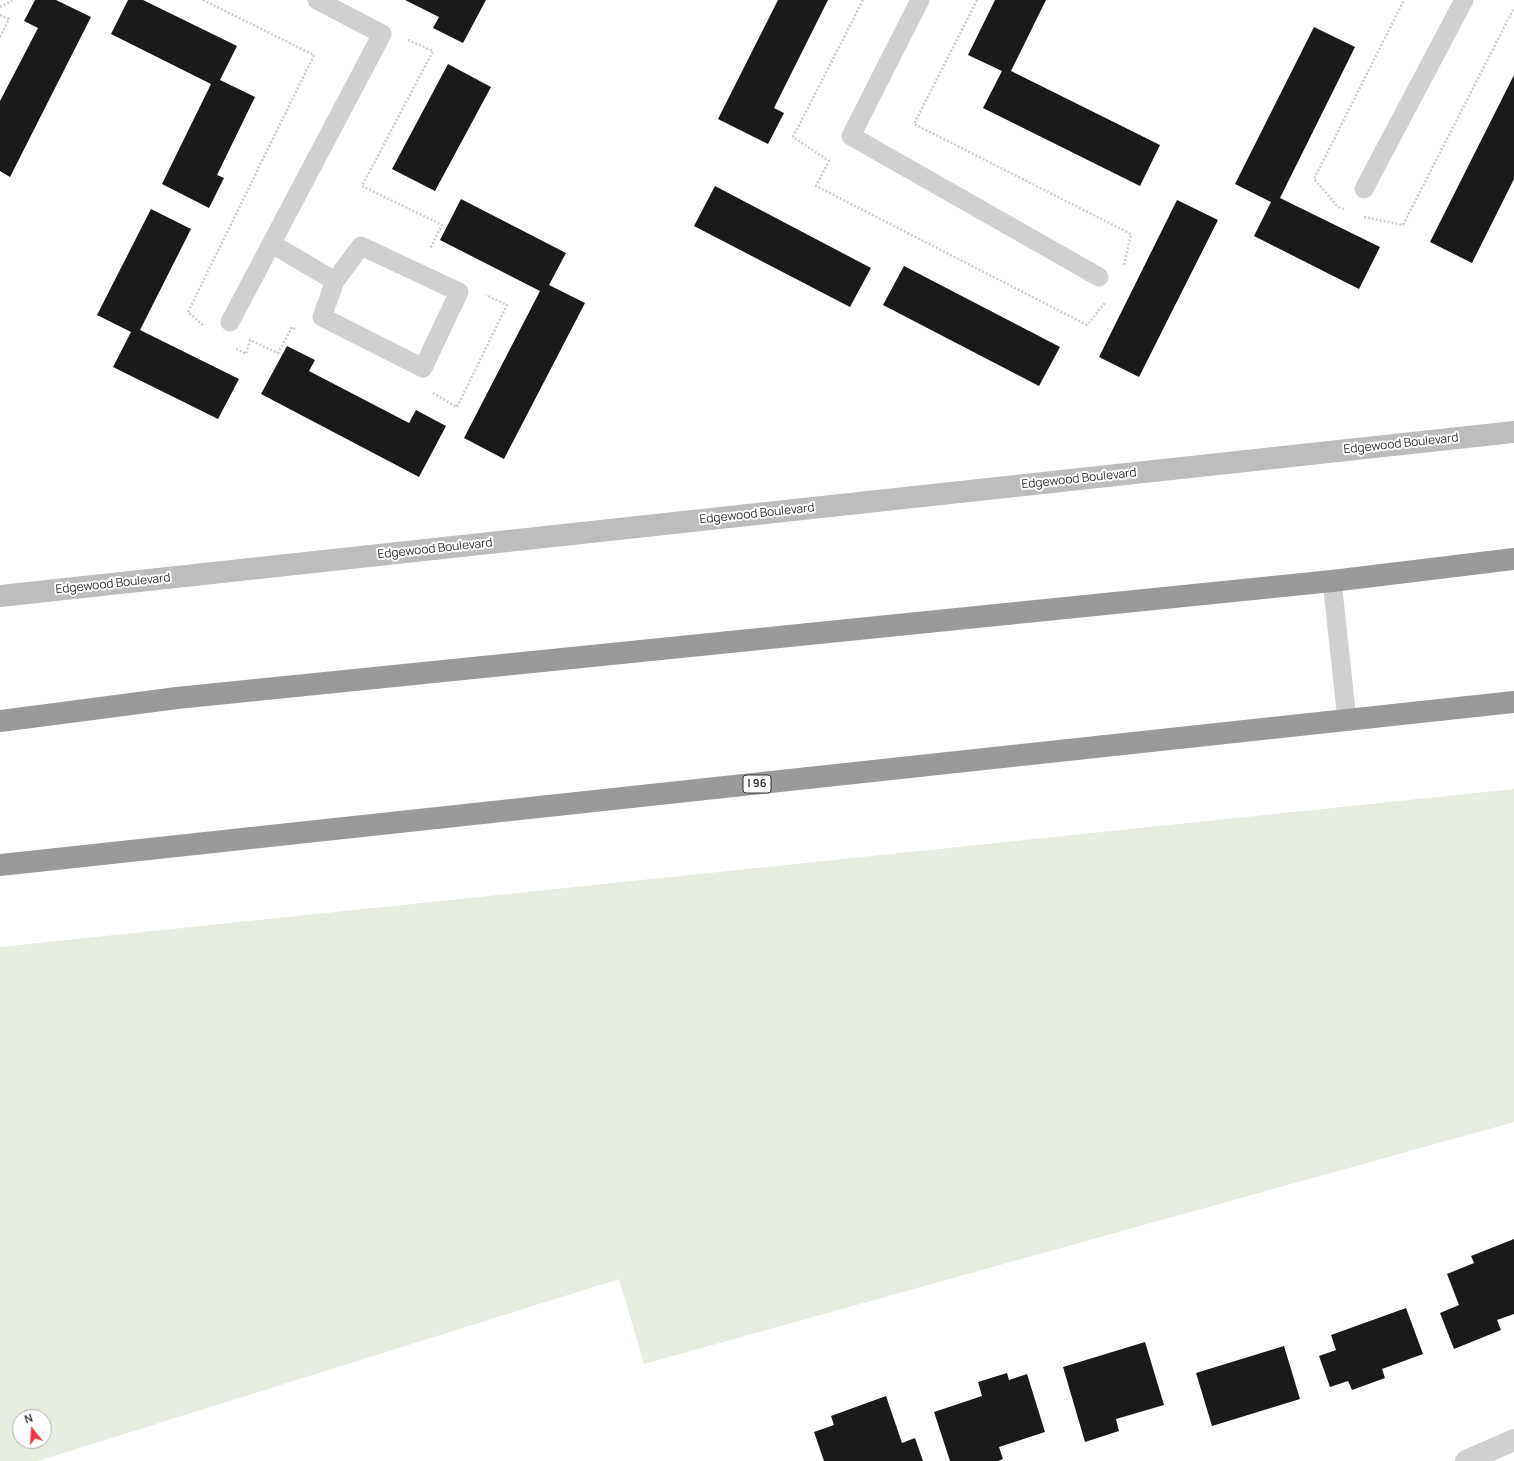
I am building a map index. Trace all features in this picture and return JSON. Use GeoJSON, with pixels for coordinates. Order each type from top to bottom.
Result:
{"type":"FeatureCollection","features":[{"type":"Feature","properties":{"kind":"highway"},"geometry":{"type":"LineString","coordinates":[[0,721],[177,698],[1332,582],[1514,559]]}},
{"type":"Feature","properties":{"kind":"highway","name":"I 96"},"geometry":{"type":"LineString","coordinates":[[0,866],[1514,702]]}},
{"type":"Feature","properties":{"kind":"street","name":"Edgewood Boulevard"},"geometry":{"type":"LineString","coordinates":[[0,596],[1514,432]]}},
{"type":"Feature","properties":{"kind":"street"},"geometry":{"type":"LineString","coordinates":[[1466,1461],[1514,1440]]}},
{"type":"Feature","properties":{"kind":"lane"},"geometry":{"type":"LineString","coordinates":[[230,322],[382,34],[316,0]]}},
{"type":"Feature","properties":{"kind":"lane"},"geometry":{"type":"LineString","coordinates":[[920,0],[851,136],[1099,277]]}},
{"type":"Feature","properties":{"kind":"lane"},"geometry":{"type":"LineString","coordinates":[[1364,189],[1464,0]]}},
{"type":"Feature","properties":{"kind":"lane"},"geometry":{"type":"LineString","coordinates":[[272,244],[335,281]]}},
{"type":"Feature","properties":{"kind":"lane"},"geometry":{"type":"LineString","coordinates":[[361,246],[459,292],[423,368],[322,317],[335,281],[361,246]]}},
{"type":"Feature","properties":{"kind":"lane"},"geometry":{"type":"LineString","coordinates":[[1332,582],[1347,720]]}},
{"type":"Feature","properties":{"kind":"path"},"geometry":{"type":"LineString","coordinates":[[0,6],[14,0]]}},
{"type":"Feature","properties":{"kind":"path"},"geometry":{"type":"LineString","coordinates":[[203,0],[314,55],[188,312],[205,328]]}},
{"type":"Feature","properties":{"kind":"path"},"geometry":{"type":"LineString","coordinates":[[0,14],[9,19],[0,37]]}},
{"type":"Feature","properties":{"kind":"path"},"geometry":{"type":"LineString","coordinates":[[406,39],[433,51],[362,186],[442,224],[427,256]]}},
{"type":"Feature","properties":{"kind":"path"},"geometry":{"type":"LineString","coordinates":[[427,389],[457,407],[507,305],[483,294]]}},
{"type":"Feature","properties":{"kind":"path"},"geometry":{"type":"LineString","coordinates":[[234,348],[246,354],[250,340],[278,353],[292,327],[299,331]]}},
{"type":"Feature","properties":{"kind":"shaded area"},"geometry":{"type":"Polygon","coordinates":[[[1514,789],[1514,1122],[644,1364],[619,1279],[38,1461],[0,1461],[0,947],[1514,789]]]}},
{"type":"Feature","properties":{"kind":"building"},"geometry":{"type":"Polygon","coordinates":[[[35,0],[56,0],[91,17],[10,177],[0,171],[0,101],[38,28],[24,21],[35,0]]]}},
{"type":"Feature","properties":{"kind":"building"},"geometry":{"type":"Polygon","coordinates":[[[128,0],[143,0],[237,46],[220,80],[255,97],[217,175],[224,178],[209,208],[162,184],[211,84],[111,34],[128,0]]]}},
{"type":"Feature","properties":{"kind":"building"},"geometry":{"type":"Polygon","coordinates":[[[405,0],[486,0],[463,43],[433,28],[439,17],[405,0]]]}},
{"type":"Feature","properties":{"kind":"building"},"geometry":{"type":"Polygon","coordinates":[[[778,0],[828,0],[774,108],[784,113],[768,144],[718,119],[778,0]]]}},
{"type":"Feature","properties":{"kind":"building"},"geometry":{"type":"Polygon","coordinates":[[[995,0],[1046,0],[1011,71],[1160,145],[1140,186],[983,108],[1002,71],[968,55],[995,0]]]}},
{"type":"Feature","properties":{"kind":"building"},"geometry":{"type":"Polygon","coordinates":[[[1314,27],[1355,47],[1280,198],[1380,247],[1359,289],[1254,236],[1271,202],[1235,184],[1314,27]]]}},
{"type":"Feature","properties":{"kind":"building"},"geometry":{"type":"Polygon","coordinates":[[[448,64],[491,87],[435,191],[392,169],[448,64]]]}},
{"type":"Feature","properties":{"kind":"building"},"geometry":{"type":"Polygon","coordinates":[[[1514,75],[1514,179],[1472,263],[1430,242],[1514,75]]]}},
{"type":"Feature","properties":{"kind":"building"},"geometry":{"type":"Polygon","coordinates":[[[715,186],[871,268],[850,307],[694,226],[715,186]]]}},
{"type":"Feature","properties":{"kind":"building"},"geometry":{"type":"Polygon","coordinates":[[[461,199],[566,253],[549,285],[585,303],[504,459],[464,438],[540,291],[440,240],[461,199]]]}},
{"type":"Feature","properties":{"kind":"building"},"geometry":{"type":"Polygon","coordinates":[[[1177,200],[1218,220],[1139,377],[1099,357],[1177,200]]]}},
{"type":"Feature","properties":{"kind":"building"},"geometry":{"type":"Polygon","coordinates":[[[151,209],[191,229],[140,330],[239,379],[218,419],[113,367],[131,332],[97,315],[151,209]]]}},
{"type":"Feature","properties":{"kind":"building"},"geometry":{"type":"Polygon","coordinates":[[[904,266],[1060,347],[1039,386],[883,305],[904,266]]]}},
{"type":"Feature","properties":{"kind":"building"},"geometry":{"type":"Polygon","coordinates":[[[287,346],[315,360],[309,371],[409,423],[416,410],[446,426],[419,477],[261,394],[287,346]]]}},
{"type":"Feature","properties":{"kind":"building"},"geometry":{"type":"Polygon","coordinates":[[[1514,1239],[1514,1314],[1497,1320],[1501,1330],[1454,1349],[1440,1313],[1459,1305],[1447,1274],[1474,1263],[1471,1256],[1514,1239]]]}},
{"type":"Feature","properties":{"kind":"building"},"geometry":{"type":"Polygon","coordinates":[[[1406,1308],[1423,1354],[1382,1369],[1385,1378],[1352,1390],[1348,1381],[1330,1387],[1319,1356],[1336,1350],[1331,1335],[1406,1308]]]}},
{"type":"Feature","properties":{"kind":"building"},"geometry":{"type":"Polygon","coordinates":[[[1145,1342],[1164,1405],[1116,1419],[1119,1431],[1085,1442],[1063,1367],[1145,1342]]]}},
{"type":"Feature","properties":{"kind":"building"},"geometry":{"type":"Polygon","coordinates":[[[1284,1346],[1300,1399],[1212,1426],[1196,1373],[1284,1346]]]}},
{"type":"Feature","properties":{"kind":"building"},"geometry":{"type":"Polygon","coordinates":[[[1007,1373],[1009,1380],[1027,1374],[1045,1432],[999,1447],[1003,1459],[998,1461],[950,1461],[934,1412],[982,1396],[978,1382],[1007,1373]]]}},
{"type":"Feature","properties":{"kind":"building"},"geometry":{"type":"Polygon","coordinates":[[[886,1396],[902,1443],[915,1438],[923,1461],[824,1461],[814,1432],[834,1425],[831,1416],[886,1396]]]}}]}
